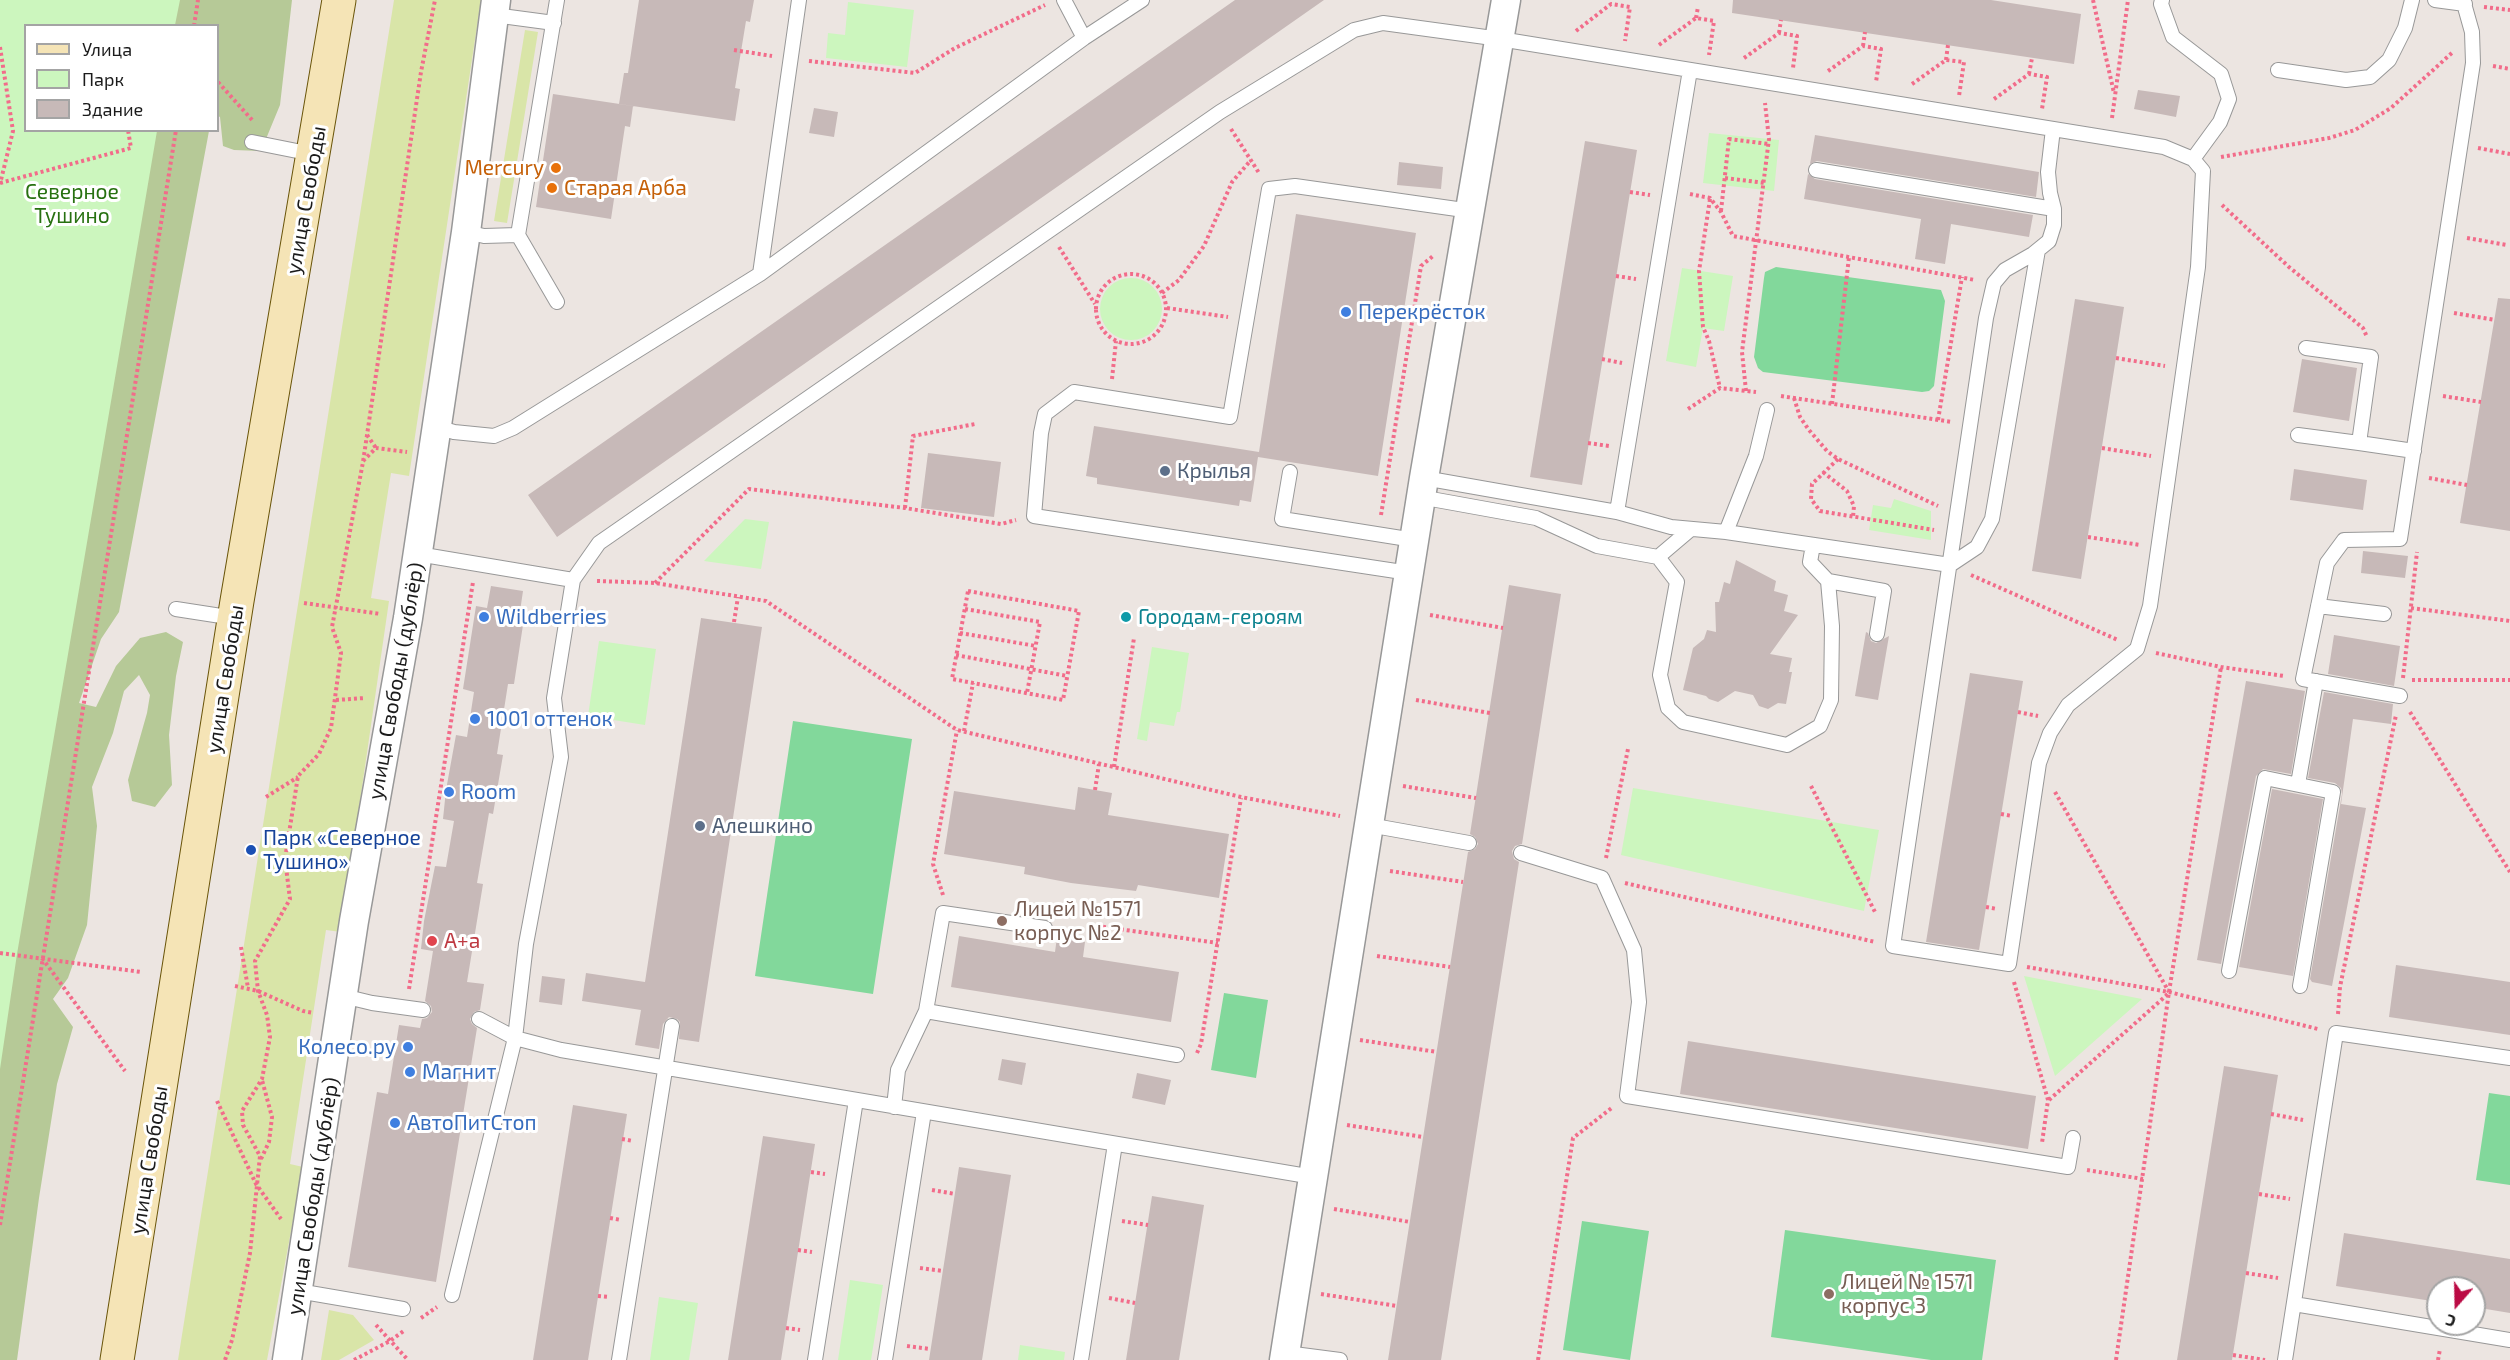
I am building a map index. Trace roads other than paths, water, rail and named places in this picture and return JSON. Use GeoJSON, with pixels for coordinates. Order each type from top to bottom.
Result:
{"type":"FeatureCollection","features":[{"type":"Feature","properties":{"kind":"main road","name":"улица Свободы"},"geometry":{"type":"LineString","coordinates":[[117,1360],[234,618],[315,154],[339,0]]}},
{"type":"Feature","properties":{"kind":"street"},"geometry":{"type":"LineString","coordinates":[[1285,1356],[1422,488],[1506,0]]}},
{"type":"Feature","properties":{"kind":"street","name":"улица Свободы (дублёр)"},"geometry":{"type":"LineString","coordinates":[[287,1360],[354,921],[418,554],[466,232],[495,8]]}},
{"type":"Feature","properties":{"kind":"lane"},"geometry":{"type":"LineString","coordinates":[[557,0],[518,235],[557,302]]}},
{"type":"Feature","properties":{"kind":"lane"},"geometry":{"type":"LineString","coordinates":[[760,274],[799,0]]}},
{"type":"Feature","properties":{"kind":"lane"},"geometry":{"type":"LineString","coordinates":[[1064,0],[1084,38]]}},
{"type":"Feature","properties":{"kind":"lane"},"geometry":{"type":"LineString","coordinates":[[437,427],[454,432],[494,436],[513,428],[760,274],[1084,38],[1142,0]]}},
{"type":"Feature","properties":{"kind":"lane"},"geometry":{"type":"LineString","coordinates":[[2162,0],[2161,4],[2174,37],[2221,74],[2229,99],[2220,122],[2193,159]]}},
{"type":"Feature","properties":{"kind":"lane"},"geometry":{"type":"LineString","coordinates":[[2278,70],[2346,80],[2370,77],[2389,60],[2405,28],[2412,0]]}},
{"type":"Feature","properties":{"kind":"lane"},"geometry":{"type":"LineString","coordinates":[[2298,784],[2318,606],[2327,562],[2344,540],[2400,539],[2473,63],[2472,33],[2464,2],[2435,0]]}},
{"type":"Feature","properties":{"kind":"lane"},"geometry":{"type":"LineString","coordinates":[[495,8],[554,23]]}},
{"type":"Feature","properties":{"kind":"lane"},"geometry":{"type":"LineString","coordinates":[[452,1295],[515,1038],[526,944],[561,757],[554,698],[573,580],[599,543],[1220,112],[1354,30],[1383,23],[1500,39],[2164,147],[2193,159],[2203,171],[2198,267],[2150,606],[2137,649],[2068,705],[2050,733],[2039,763],[2008,964],[1893,946],[1950,565],[1955,514],[1986,318],[1994,283],[2005,270],[2049,241],[2054,225],[2046,129]]}},
{"type":"Feature","properties":{"kind":"lane"},"geometry":{"type":"LineString","coordinates":[[1617,512],[1690,70]]}},
{"type":"Feature","properties":{"kind":"lane"},"geometry":{"type":"LineString","coordinates":[[252,142],[315,154]]}},
{"type":"Feature","properties":{"kind":"lane"},"geometry":{"type":"LineString","coordinates":[[1816,170],[2054,209]]}},
{"type":"Feature","properties":{"kind":"lane"},"geometry":{"type":"LineString","coordinates":[[1409,573],[1034,516],[1041,433],[1045,414],[1074,392],[1230,417],[1269,189],[1295,186],[1471,211]]}},
{"type":"Feature","properties":{"kind":"lane"},"geometry":{"type":"LineString","coordinates":[[466,232],[484,236],[518,235]]}},
{"type":"Feature","properties":{"kind":"lane"},"geometry":{"type":"LineString","coordinates":[[1422,488],[1617,512],[1671,527],[1726,532],[1950,565],[1977,547],[1992,519],[2037,250]]}},
{"type":"Feature","properties":{"kind":"lane"},"geometry":{"type":"LineString","coordinates":[[2306,348],[2371,357],[2359,443]]}},
{"type":"Feature","properties":{"kind":"lane"},"geometry":{"type":"LineString","coordinates":[[1726,532],[1756,456],[1767,410]]}},
{"type":"Feature","properties":{"kind":"lane"},"geometry":{"type":"LineString","coordinates":[[2298,435],[2414,451]]}},
{"type":"Feature","properties":{"kind":"lane"},"geometry":{"type":"LineString","coordinates":[[1290,472],[1282,519],[1414,540]]}},
{"type":"Feature","properties":{"kind":"lane"},"geometry":{"type":"LineString","coordinates":[[1422,488],[1536,518],[1597,546],[1658,557],[1677,582],[1660,675],[1668,708],[1683,722],[1787,745],[1820,726],[1831,699],[1832,626],[1828,581]]}},
{"type":"Feature","properties":{"kind":"lane"},"geometry":{"type":"LineString","coordinates":[[1658,557],[1691,529]]}},
{"type":"Feature","properties":{"kind":"lane"},"geometry":{"type":"LineString","coordinates":[[1813,544],[1810,562],[1828,581],[1884,591],[1877,634]]}},
{"type":"Feature","properties":{"kind":"lane"},"geometry":{"type":"LineString","coordinates":[[418,554],[573,580]]}},
{"type":"Feature","properties":{"kind":"lane"},"geometry":{"type":"LineString","coordinates":[[2318,606],[2384,614]]}},
{"type":"Feature","properties":{"kind":"lane"},"geometry":{"type":"LineString","coordinates":[[176,609],[234,618]]}},
{"type":"Feature","properties":{"kind":"lane"},"geometry":{"type":"LineString","coordinates":[[2309,680],[2400,696]]}},
{"type":"Feature","properties":{"kind":"lane"},"geometry":{"type":"LineString","coordinates":[[2229,971],[2265,778],[2298,784],[2334,792],[2300,986]]}},
{"type":"Feature","properties":{"kind":"lane"},"geometry":{"type":"LineString","coordinates":[[1369,825],[1469,843]]}},
{"type":"Feature","properties":{"kind":"lane"},"geometry":{"type":"LineString","coordinates":[[1521,853],[1602,878],[1634,950],[1639,1002],[1627,1096],[2068,1167],[2073,1138]]}},
{"type":"Feature","properties":{"kind":"lane"},"geometry":{"type":"LineString","coordinates":[[894,1107],[898,1070],[926,1011],[943,913],[1045,928]]}},
{"type":"Feature","properties":{"kind":"lane"},"geometry":{"type":"LineString","coordinates":[[344,996],[372,1003],[423,1010]]}},
{"type":"Feature","properties":{"kind":"lane"},"geometry":{"type":"LineString","coordinates":[[926,1011],[1177,1055]]}},
{"type":"Feature","properties":{"kind":"lane"},"geometry":{"type":"LineString","coordinates":[[478,1019],[515,1038],[561,1050],[1313,1177]]}},
{"type":"Feature","properties":{"kind":"lane"},"geometry":{"type":"LineString","coordinates":[[619,1360],[672,1026]]}},
{"type":"Feature","properties":{"kind":"lane"},"geometry":{"type":"LineString","coordinates":[[2285,1360],[2336,1033],[2510,1058]]}},
{"type":"Feature","properties":{"kind":"lane"},"geometry":{"type":"LineString","coordinates":[[815,1360],[856,1100]]}},
{"type":"Feature","properties":{"kind":"lane"},"geometry":{"type":"LineString","coordinates":[[885,1360],[924,1112]]}},
{"type":"Feature","properties":{"kind":"lane"},"geometry":{"type":"LineString","coordinates":[[1081,1360],[1114,1144]]}},
{"type":"Feature","properties":{"kind":"lane"},"geometry":{"type":"LineString","coordinates":[[298,1291],[403,1310]]}},
{"type":"Feature","properties":{"kind":"lane"},"geometry":{"type":"LineString","coordinates":[[2294,1304],[2510,1340]]}},
{"type":"Feature","properties":{"kind":"lane"},"geometry":{"type":"LineString","coordinates":[[1285,1356],[1340,1360]]}},
{"type":"Feature","properties":{"kind":"place","name":"Mercury"},"geometry":{"type":"Point","coordinates":[556,168]}},
{"type":"Feature","properties":{"kind":"place","name":"Старая Арба"},"geometry":{"type":"Point","coordinates":[552,188]}},
{"type":"Feature","properties":{"kind":"place","name":"Перекрёсток"},"geometry":{"type":"Point","coordinates":[1346,312]}},
{"type":"Feature","properties":{"kind":"place","name":"Крылья"},"geometry":{"type":"Point","coordinates":[1165,471]}},
{"type":"Feature","properties":{"kind":"place","name":"Wildberries"},"geometry":{"type":"Point","coordinates":[484,617]}},
{"type":"Feature","properties":{"kind":"place","name":"Городам-героям"},"geometry":{"type":"Point","coordinates":[1126,617]}},
{"type":"Feature","properties":{"kind":"place","name":"1001 оттенок"},"geometry":{"type":"Point","coordinates":[475,719]}},
{"type":"Feature","properties":{"kind":"place","name":"Room"},"geometry":{"type":"Point","coordinates":[449,792]}},
{"type":"Feature","properties":{"kind":"place","name":"Алешкино"},"geometry":{"type":"Point","coordinates":[700,826]}},
{"type":"Feature","properties":{"kind":"place","name":"Парк «Северное Тушино»"},"geometry":{"type":"Point","coordinates":[251,850]}},
{"type":"Feature","properties":{"kind":"place","name":"Лицей №1571 корпус №2"},"geometry":{"type":"Point","coordinates":[1002,921]}},
{"type":"Feature","properties":{"kind":"place","name":"А+а"},"geometry":{"type":"Point","coordinates":[432,941]}},
{"type":"Feature","properties":{"kind":"place","name":"Колесо.ру"},"geometry":{"type":"Point","coordinates":[408,1047]}},
{"type":"Feature","properties":{"kind":"place","name":"Магнит"},"geometry":{"type":"Point","coordinates":[410,1072]}},
{"type":"Feature","properties":{"kind":"place","name":"АвтоПитСтоп"},"geometry":{"type":"Point","coordinates":[395,1123]}},
{"type":"Feature","properties":{"kind":"place","name":"Лицей № 1571 корпус 3"},"geometry":{"type":"Point","coordinates":[1829,1294]}},
{"type":"Feature","properties":{"kind":"park label","name":"Северное Тушино"},"geometry":{"type":"Point","coordinates":[72,204]}}]}
